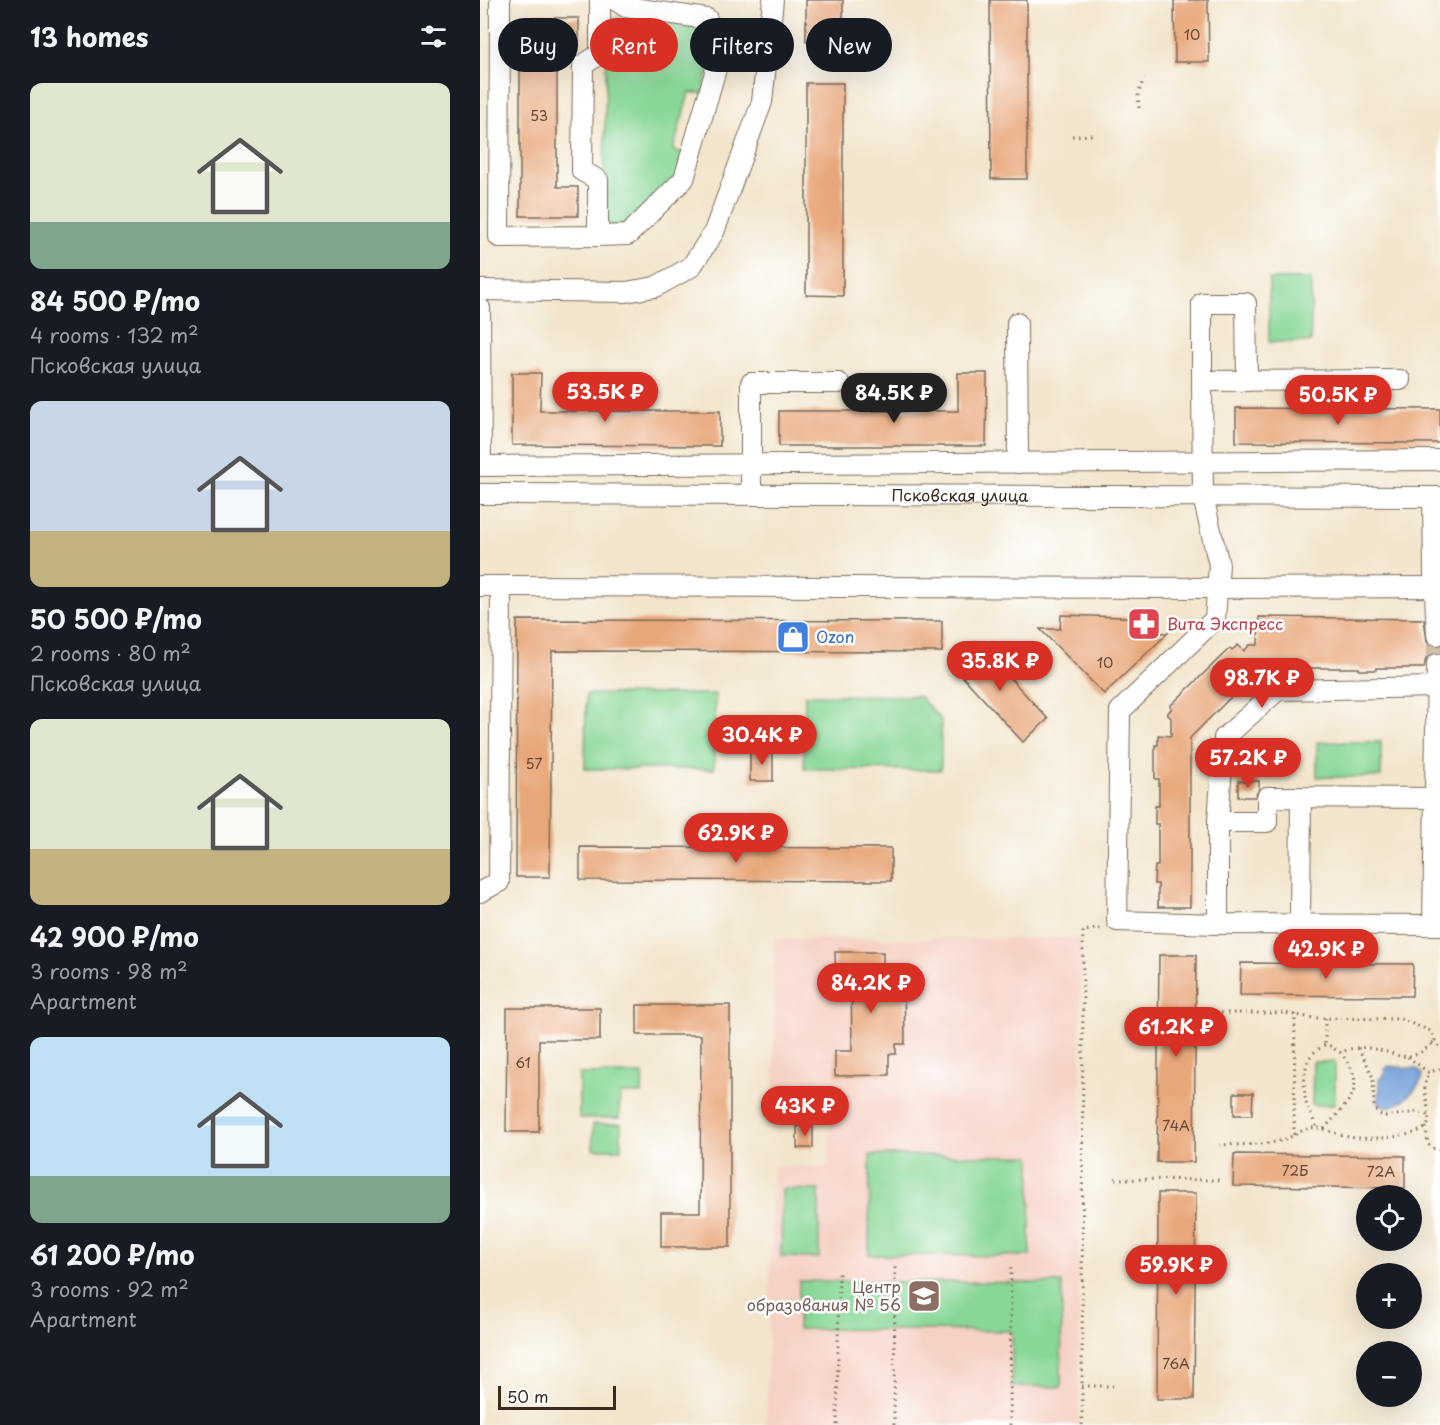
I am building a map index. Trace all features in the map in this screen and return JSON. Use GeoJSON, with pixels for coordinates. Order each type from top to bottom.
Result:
{"type":"FeatureCollection","features":[{"type":"Feature","properties":{"kind":"street"},"geometry":{"type":"LineString","coordinates":[[500,0],[499,237],[628,235],[684,179],[718,62],[712,34],[706,19],[626,7],[615,0]]}},
{"type":"Feature","properties":{"kind":"street"},"geometry":{"type":"LineString","coordinates":[[598,236],[598,180],[582,171],[583,65],[600,54],[600,0]]}},
{"type":"Feature","properties":{"kind":"street"},"geometry":{"type":"LineString","coordinates":[[480,290],[626,292],[655,287],[691,267],[714,232],[762,102],[773,0]]}},
{"type":"Feature","properties":{"kind":"street"},"geometry":{"type":"LineString","coordinates":[[1247,381],[1246,303],[1202,303],[1203,496],[1219,565],[1215,619],[1120,711],[1117,921],[1437,925],[1437,664]]}},
{"type":"Feature","properties":{"kind":"street"},"geometry":{"type":"LineString","coordinates":[[480,308],[481,466],[1440,460]]}},
{"type":"Feature","properties":{"kind":"street"},"geometry":{"type":"LineString","coordinates":[[1017,323],[1018,463]]}},
{"type":"Feature","properties":{"kind":"street"},"geometry":{"type":"LineString","coordinates":[[1202,381],[1401,380]]}},
{"type":"Feature","properties":{"kind":"street"},"geometry":{"type":"LineString","coordinates":[[751,495],[751,383],[839,382]]}},
{"type":"Feature","properties":{"kind":"street","name":"Псковская улица"},"geometry":{"type":"LineString","coordinates":[[480,494],[1437,497]]}},
{"type":"Feature","properties":{"kind":"street"},"geometry":{"type":"LineString","coordinates":[[1437,497],[1437,635]]}},
{"type":"Feature","properties":{"kind":"street"},"geometry":{"type":"LineString","coordinates":[[480,586],[1438,587]]}},
{"type":"Feature","properties":{"kind":"street"},"geometry":{"type":"LineString","coordinates":[[480,892],[499,882],[501,586]]}},
{"type":"Feature","properties":{"kind":"street"},"geometry":{"type":"LineString","coordinates":[[1218,924],[1218,822],[1224,738],[1278,690],[1438,687]]}},
{"type":"Feature","properties":{"kind":"street"},"geometry":{"type":"LineString","coordinates":[[1218,822],[1267,822],[1267,797],[1437,798]]}},
{"type":"Feature","properties":{"kind":"street"},"geometry":{"type":"LineString","coordinates":[[1300,924],[1301,798]]}},
{"type":"Feature","properties":{"kind":"path"},"geometry":{"type":"LineString","coordinates":[[1139,108],[1138,94],[1144,79]]}},
{"type":"Feature","properties":{"kind":"path"},"geometry":{"type":"LineString","coordinates":[[1072,136],[1092,135]]}},
{"type":"Feature","properties":{"kind":"path"},"geometry":{"type":"LineString","coordinates":[[1082,1425],[1083,931],[1105,928],[1117,921]]}},
{"type":"Feature","properties":{"kind":"path"},"geometry":{"type":"LineString","coordinates":[[1221,1013],[1295,1014],[1313,1018],[1400,1019],[1431,1032],[1435,1040],[1416,1055],[1401,1056],[1368,1047],[1348,1049],[1341,1053]]}},
{"type":"Feature","properties":{"kind":"path"},"geometry":{"type":"LineString","coordinates":[[1294,1135],[1295,1014]]}},
{"type":"Feature","properties":{"kind":"path"},"geometry":{"type":"LineString","coordinates":[[1325,1018],[1325,1045]]}},
{"type":"Feature","properties":{"kind":"path"},"geometry":{"type":"LineString","coordinates":[[1432,1044],[1440,1046]]}},
{"type":"Feature","properties":{"kind":"path"},"geometry":{"type":"LineString","coordinates":[[1324,1129],[1350,1100],[1355,1088],[1351,1065],[1341,1053],[1325,1045]]}},
{"type":"Feature","properties":{"kind":"path"},"geometry":{"type":"LineString","coordinates":[[1317,1128],[1306,1103],[1304,1083],[1306,1066],[1310,1057],[1325,1045]]}},
{"type":"Feature","properties":{"kind":"path"},"geometry":{"type":"LineString","coordinates":[[1358,1048],[1373,1078],[1374,1107],[1378,1113],[1384,1116],[1416,1112],[1429,1115]]}},
{"type":"Feature","properties":{"kind":"path"},"geometry":{"type":"LineString","coordinates":[[1407,1056],[1428,1072]]}},
{"type":"Feature","properties":{"kind":"path"},"geometry":{"type":"LineString","coordinates":[[1428,1072],[1440,1069]]}},
{"type":"Feature","properties":{"kind":"path"},"geometry":{"type":"LineString","coordinates":[[1428,1072],[1425,1088],[1429,1115],[1426,1127],[1428,1144],[1431,1148],[1440,1150]]}},
{"type":"Feature","properties":{"kind":"path"},"geometry":{"type":"LineString","coordinates":[[1219,1145],[1274,1142],[1310,1128],[1324,1129],[1350,1137],[1387,1138],[1402,1136],[1426,1127]]}},
{"type":"Feature","properties":{"kind":"path"},"geometry":{"type":"LineString","coordinates":[[1115,1179],[1219,1180]]}},
{"type":"Feature","properties":{"kind":"path"},"geometry":{"type":"LineString","coordinates":[[894,1425],[895,1266]]}},
{"type":"Feature","properties":{"kind":"path"},"geometry":{"type":"LineString","coordinates":[[1010,1425],[1011,1267]]}},
{"type":"Feature","properties":{"kind":"path"},"geometry":{"type":"LineString","coordinates":[[837,1425],[839,1271]]}},
{"type":"Feature","properties":{"kind":"path"},"geometry":{"type":"LineString","coordinates":[[1082,1386],[1113,1386]]}},
{"type":"Feature","properties":{"kind":"shaded area","name":"Центр образования № 56"},"geometry":{"type":"Polygon","coordinates":[[[1081,938],[1079,1425],[766,1425],[773,1166],[828,1167],[830,1105],[774,1105],[774,939],[1081,938]]]}},
{"type":"Feature","properties":{"kind":"green space"},"geometry":{"type":"Polygon","coordinates":[[[678,25],[690,26],[690,72],[708,72],[703,93],[689,93],[673,150],[686,154],[678,177],[623,227],[612,226],[603,217],[606,72],[678,72],[678,25]]]}},
{"type":"Feature","properties":{"kind":"green space"},"geometry":{"type":"Polygon","coordinates":[[[1269,279],[1311,279],[1311,342],[1269,342],[1269,279]]]}},
{"type":"Feature","properties":{"kind":"green space"},"geometry":{"type":"Polygon","coordinates":[[[586,694],[715,694],[714,769],[585,769],[586,694]]]}},
{"type":"Feature","properties":{"kind":"green space"},"geometry":{"type":"Polygon","coordinates":[[[805,695],[919,696],[941,720],[941,770],[804,769],[805,695]]]}},
{"type":"Feature","properties":{"kind":"green space"},"geometry":{"type":"Polygon","coordinates":[[[1317,742],[1381,742],[1381,777],[1317,777],[1317,742]]]}},
{"type":"Feature","properties":{"kind":"green space"},"geometry":{"type":"Polygon","coordinates":[[[1313,1062],[1335,1062],[1335,1105],[1312,1105],[1313,1062]]]}},
{"type":"Feature","properties":{"kind":"green space"},"geometry":{"type":"Polygon","coordinates":[[[579,1074],[643,1074],[642,1094],[620,1094],[619,1118],[579,1118],[579,1074]]]}},
{"type":"Feature","properties":{"kind":"green space"},"geometry":{"type":"Polygon","coordinates":[[[593,1124],[621,1124],[621,1149],[593,1149],[593,1124]]]}},
{"type":"Feature","properties":{"kind":"green space"},"geometry":{"type":"Polygon","coordinates":[[[870,1155],[1031,1156],[1030,1256],[869,1255],[870,1155]]]}},
{"type":"Feature","properties":{"kind":"green space"},"geometry":{"type":"Polygon","coordinates":[[[782,1189],[819,1190],[819,1258],[781,1257],[782,1189]]]}},
{"type":"Feature","properties":{"kind":"green space"},"geometry":{"type":"Polygon","coordinates":[[[799,1281],[1062,1283],[1061,1387],[1012,1386],[1012,1331],[798,1329],[799,1281]]]}},
{"type":"Feature","properties":{"kind":"water"},"geometry":{"type":"Polygon","coordinates":[[[1389,1066],[1417,1069],[1422,1074],[1422,1079],[1402,1101],[1388,1106],[1382,1105],[1377,1100],[1380,1089],[1379,1080],[1389,1066]]]}},
{"type":"Feature","properties":{"kind":"building"},"geometry":{"type":"Polygon","coordinates":[[[806,0],[843,0],[843,18],[806,18],[806,0]]]}},
{"type":"Feature","properties":{"kind":"building"},"geometry":{"type":"Polygon","coordinates":[[[990,0],[1027,0],[1027,179],[991,179],[990,0]]]}},
{"type":"Feature","properties":{"kind":"building"},"geometry":{"type":"Polygon","coordinates":[[[1174,0],[1208,0],[1209,62],[1175,62],[1174,0]]]}},
{"type":"Feature","properties":{"kind":"building"},"geometry":{"type":"Polygon","coordinates":[[[578,18],[579,18],[578,46],[578,18]]]}},
{"type":"Feature","properties":{"kind":"building"},"geometry":{"type":"Polygon","coordinates":[[[520,72],[557,72],[557,187],[578,187],[578,216],[520,216],[520,72]]]}},
{"type":"Feature","properties":{"kind":"building"},"geometry":{"type":"Polygon","coordinates":[[[806,83],[843,83],[843,296],[806,295],[806,83]]]}},
{"type":"Feature","properties":{"kind":"building"},"geometry":{"type":"Polygon","coordinates":[[[512,373],[541,373],[540,411],[720,411],[720,446],[512,445],[512,373]]]}},
{"type":"Feature","properties":{"kind":"building"},"geometry":{"type":"Polygon","coordinates":[[[958,373],[987,373],[986,446],[779,446],[779,411],[958,411],[958,373]]]}},
{"type":"Feature","properties":{"kind":"building"},"geometry":{"type":"Polygon","coordinates":[[[1236,408],[1440,409],[1440,443],[1236,442],[1236,408]]]}},
{"type":"Feature","properties":{"kind":"building"},"geometry":{"type":"Polygon","coordinates":[[[1061,615],[1149,618],[1148,632],[1168,633],[1104,694],[1040,629],[1060,629],[1061,615]]]}},
{"type":"Feature","properties":{"kind":"building"},"geometry":{"type":"Polygon","coordinates":[[[1259,617],[1424,619],[1427,641],[1432,646],[1440,646],[1440,653],[1431,654],[1426,658],[1424,668],[1359,670],[1359,668],[1260,668],[1190,738],[1190,907],[1158,907],[1158,884],[1154,884],[1155,866],[1158,866],[1158,824],[1155,824],[1155,806],[1159,806],[1159,779],[1155,779],[1155,745],[1158,745],[1158,735],[1171,736],[1171,718],[1167,714],[1172,708],[1170,706],[1230,648],[1232,650],[1238,645],[1244,651],[1250,645],[1258,645],[1259,617]]]}},
{"type":"Feature","properties":{"kind":"building"},"geometry":{"type":"Polygon","coordinates":[[[517,620],[942,621],[942,652],[552,651],[550,877],[516,877],[517,620]]]}},
{"type":"Feature","properties":{"kind":"building"},"geometry":{"type":"Polygon","coordinates":[[[976,641],[1048,719],[1023,742],[951,664],[976,641]]]}},
{"type":"Feature","properties":{"kind":"building"},"geometry":{"type":"Polygon","coordinates":[[[750,751],[773,751],[773,781],[750,781],[750,751]]]}},
{"type":"Feature","properties":{"kind":"building"},"geometry":{"type":"Polygon","coordinates":[[[1238,781],[1259,781],[1259,789],[1255,797],[1238,797],[1238,781]]]}},
{"type":"Feature","properties":{"kind":"building"},"geometry":{"type":"Polygon","coordinates":[[[580,847],[891,848],[891,881],[580,880],[580,847]]]}},
{"type":"Feature","properties":{"kind":"building"},"geometry":{"type":"Polygon","coordinates":[[[835,952],[883,952],[883,967],[891,967],[891,980],[904,980],[905,1044],[896,1044],[896,1054],[889,1054],[889,1075],[835,1076],[835,1051],[852,1051],[851,977],[836,977],[835,952]]]}},
{"type":"Feature","properties":{"kind":"building"},"geometry":{"type":"Polygon","coordinates":[[[1159,955],[1196,955],[1194,1162],[1157,1162],[1159,955]]]}},
{"type":"Feature","properties":{"kind":"building"},"geometry":{"type":"Polygon","coordinates":[[[1241,963],[1413,964],[1412,996],[1240,995],[1241,963]]]}},
{"type":"Feature","properties":{"kind":"building"},"geometry":{"type":"Polygon","coordinates":[[[637,1005],[730,1005],[730,1247],[661,1247],[661,1212],[700,1212],[701,1035],[637,1035],[637,1005]]]}},
{"type":"Feature","properties":{"kind":"building"},"geometry":{"type":"Polygon","coordinates":[[[507,1008],[600,1008],[600,1040],[539,1040],[539,1132],[506,1132],[507,1008]]]}},
{"type":"Feature","properties":{"kind":"building"},"geometry":{"type":"Polygon","coordinates":[[[1234,1093],[1253,1093],[1252,1115],[1234,1115],[1234,1093]]]}},
{"type":"Feature","properties":{"kind":"building"},"geometry":{"type":"Polygon","coordinates":[[[797,1126],[813,1127],[813,1148],[797,1148],[797,1126]]]}},
{"type":"Feature","properties":{"kind":"building"},"geometry":{"type":"Polygon","coordinates":[[[1234,1154],[1405,1156],[1405,1185],[1356,1185],[1356,1187],[1233,1186],[1234,1154]]]}},
{"type":"Feature","properties":{"kind":"building"},"geometry":{"type":"Polygon","coordinates":[[[1158,1193],[1196,1193],[1194,1399],[1157,1399],[1158,1193]]]}},
{"type":"Feature","properties":{"kind":"tunnel"},"geometry":{"type":"LineString","coordinates":[[1437,635],[1437,664]]}},
{"type":"Feature","properties":{"kind":"place","name":"Вита Экспресс"},"geometry":{"type":"Point","coordinates":[1144,624]}},
{"type":"Feature","properties":{"kind":"place","name":"Ozon"},"geometry":{"type":"Point","coordinates":[793,637]}},
{"type":"Feature","properties":{"kind":"place","name":"Центр образования № 56"},"geometry":{"type":"Point","coordinates":[924,1296]}}]}
